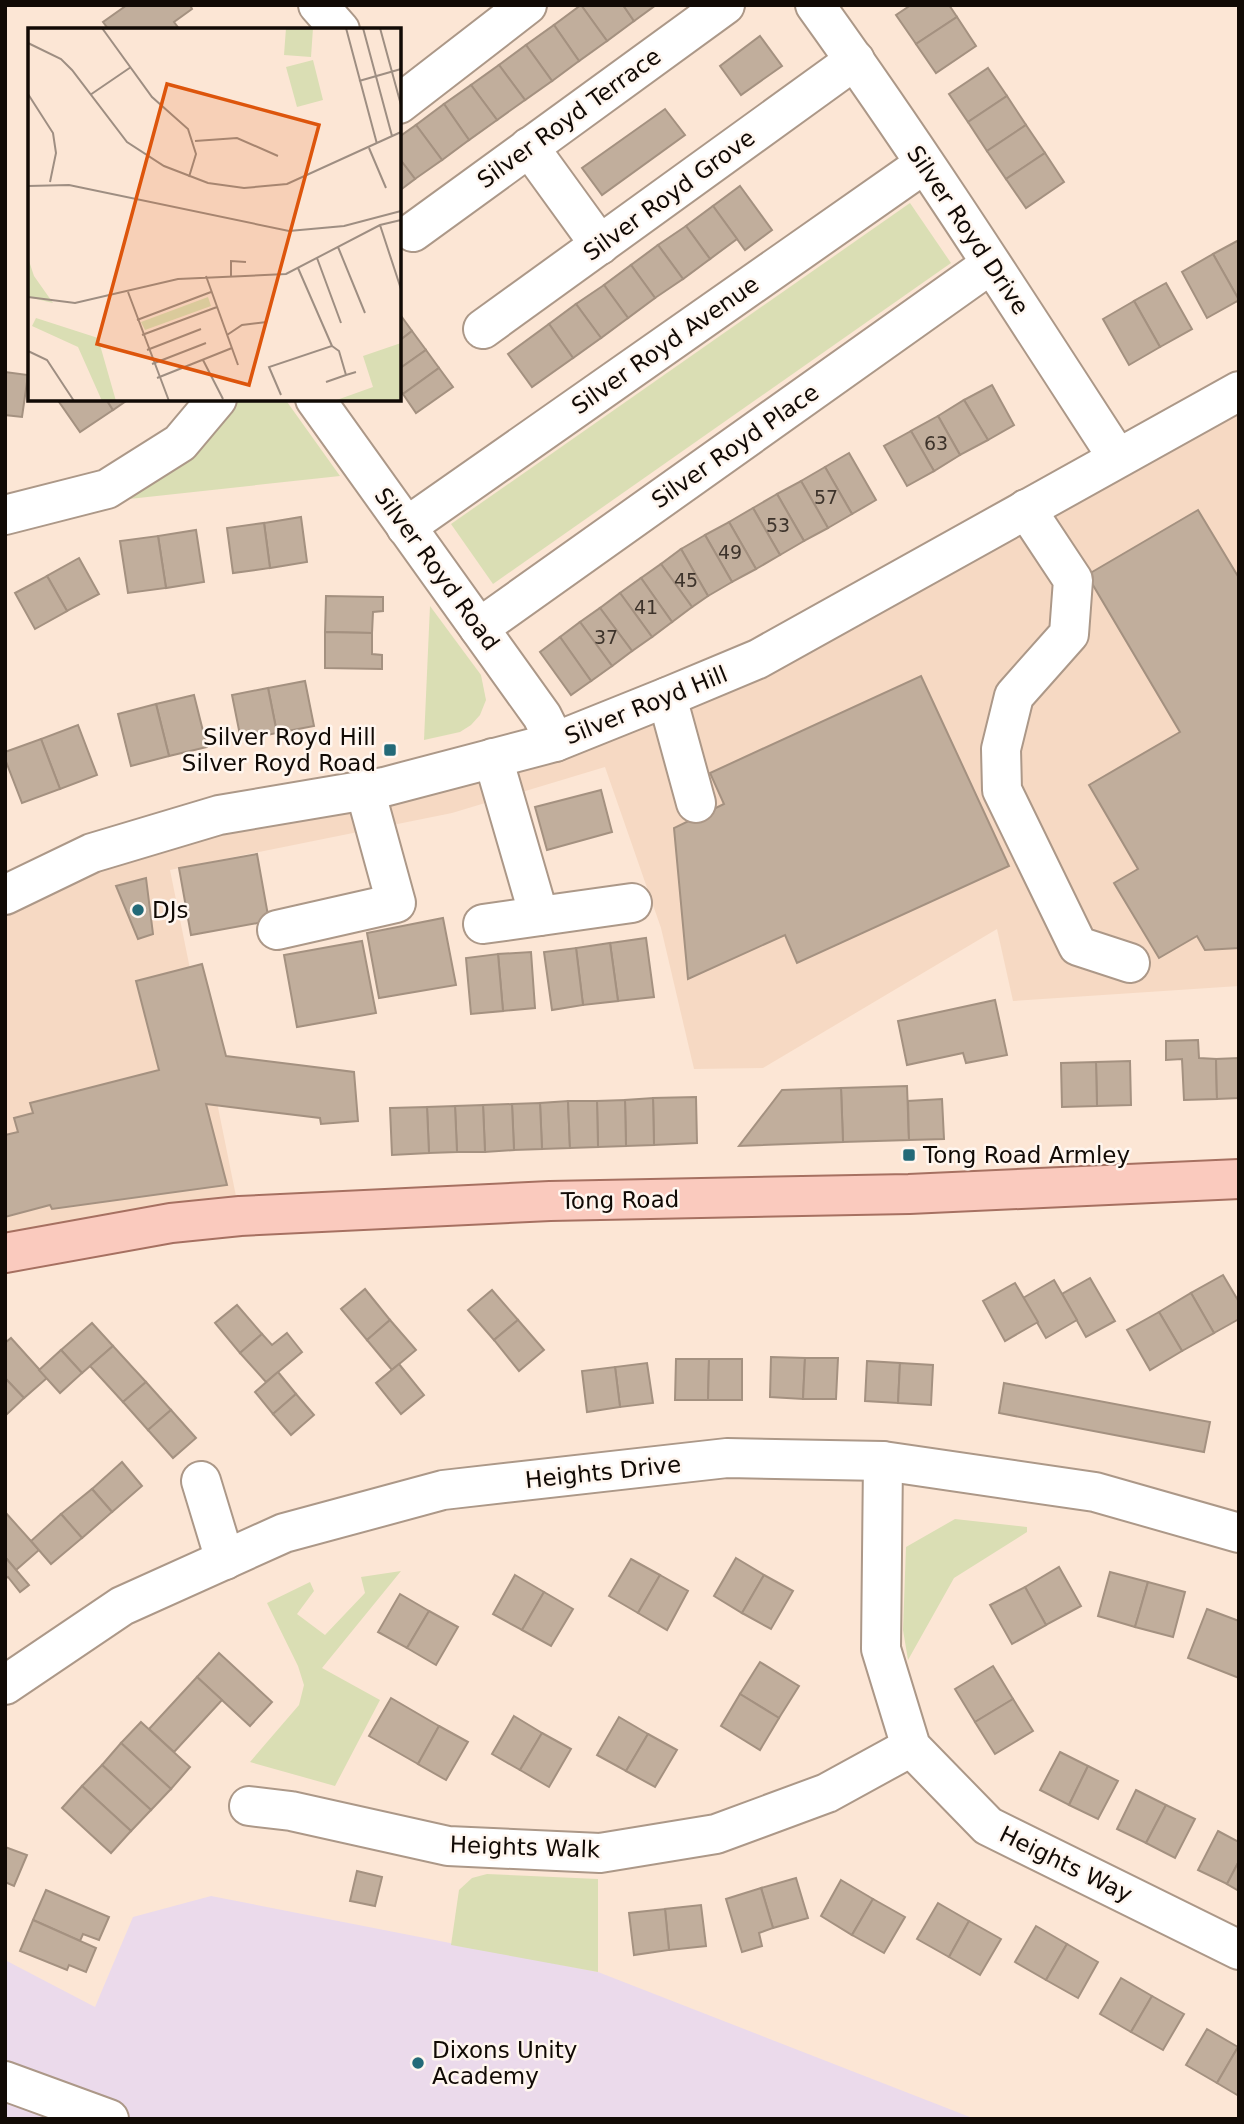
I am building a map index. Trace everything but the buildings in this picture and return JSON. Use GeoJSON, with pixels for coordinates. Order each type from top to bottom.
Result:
{"type":"FeatureCollection","features":[{"type":"Feature","properties":{"kind":"main road","name":"Tong Road"},"geometry":{"type":"LineString","coordinates":[[5,1253],[171,1223],[240,1216],[550,1201],[909,1194],[1239,1179]]}},
{"type":"Feature","properties":{"kind":"street"},"geometry":{"type":"LineString","coordinates":[[318,5],[338,28]]}},
{"type":"Feature","properties":{"kind":"street"},"geometry":{"type":"LineString","coordinates":[[401,99],[527,5]]}},
{"type":"Feature","properties":{"kind":"street","name":"Silver Royd Terrace"},"geometry":{"type":"LineString","coordinates":[[413,232],[725,5]]}},
{"type":"Feature","properties":{"kind":"street","name":"Silver Royd Drive"},"geometry":{"type":"LineString","coordinates":[[816,5],[991,264],[1117,457]]}},
{"type":"Feature","properties":{"kind":"street","name":"Silver Royd Grove"},"geometry":{"type":"LineString","coordinates":[[483,329],[855,60]]}},
{"type":"Feature","properties":{"kind":"street"},"geometry":{"type":"LineString","coordinates":[[529,147],[600,245]]}},
{"type":"Feature","properties":{"kind":"street","name":"Silver Royd Avenue"},"geometry":{"type":"LineString","coordinates":[[406,527],[924,164]]}},
{"type":"Feature","properties":{"kind":"street","name":"Silver Royd Place"},"geometry":{"type":"LineString","coordinates":[[479,628],[991,264]]}},
{"type":"Feature","properties":{"kind":"street","name":"Silver Royd Hill"},"geometry":{"type":"LineString","coordinates":[[5,895],[92,853],[219,815],[365,790],[555,742],[667,697],[758,659],[1239,391]]}},
{"type":"Feature","properties":{"kind":"street"},"geometry":{"type":"LineString","coordinates":[[5,515],[107,489],[180,443],[215,401]]}},
{"type":"Feature","properties":{"kind":"street","name":"Silver Royd Road"},"geometry":{"type":"LineString","coordinates":[[317,401],[542,716],[555,742]]}},
{"type":"Feature","properties":{"kind":"street"},"geometry":{"type":"LineString","coordinates":[[1026,509],[1073,580],[1069,634],[1014,696],[1001,749],[1002,790],[1078,946],[1130,963]]}},
{"type":"Feature","properties":{"kind":"street"},"geometry":{"type":"LineString","coordinates":[[667,697],[696,803]]}},
{"type":"Feature","properties":{"kind":"street"},"geometry":{"type":"LineString","coordinates":[[493,758],[539,916]]}},
{"type":"Feature","properties":{"kind":"street"},"geometry":{"type":"LineString","coordinates":[[277,930],[396,903],[365,790]]}},
{"type":"Feature","properties":{"kind":"street"},"geometry":{"type":"LineString","coordinates":[[483,924],[632,903]]}},
{"type":"Feature","properties":{"kind":"street","name":"Heights Drive"},"geometry":{"type":"LineString","coordinates":[[5,1685],[122,1605],[284,1533],[443,1490],[727,1458],[883,1461],[1095,1492],[1239,1533]]}},
{"type":"Feature","properties":{"kind":"street","name":"Heights Way"},"geometry":{"type":"LineString","coordinates":[[883,1461],[881,1649],[911,1747],[988,1826],[1239,1950]]}},
{"type":"Feature","properties":{"kind":"street"},"geometry":{"type":"LineString","coordinates":[[201,1481],[225,1560]]}},
{"type":"Feature","properties":{"kind":"street","name":"Heights Walk"},"geometry":{"type":"LineString","coordinates":[[249,1806],[292,1811],[448,1846],[600,1853],[716,1834],[827,1793],[911,1747]]}},
{"type":"Feature","properties":{"kind":"street"},"geometry":{"type":"LineString","coordinates":[[5,2081],[88,2116]]}},
{"type":"Feature","properties":{"kind":"shaded area"},"geometry":{"type":"Polygon","coordinates":[[[1239,391],[1239,986],[1013,1001],[997,929],[763,1068],[694,1069],[661,928],[605,767],[452,813],[170,870],[240,1216],[5,1253],[5,895],[92,853],[555,742],[1239,391]]]}},
{"type":"Feature","properties":{"kind":"shaded area","name":"Dixons Unity Academy"},"geometry":{"type":"Polygon","coordinates":[[[211,1896],[598,1972],[975,2119],[5,2119],[5,1960],[95,2007],[133,1917],[211,1896]]]}},
{"type":"Feature","properties":{"kind":"green space"},"geometry":{"type":"Polygon","coordinates":[[[910,203],[951,263],[493,584],[451,524],[910,203]]]}},
{"type":"Feature","properties":{"kind":"green space"},"geometry":{"type":"Polygon","coordinates":[[[230,401],[286,401],[340,476],[129,499],[163,473],[230,401]]]}},
{"type":"Feature","properties":{"kind":"green space"},"geometry":{"type":"Polygon","coordinates":[[[430,606],[481,675],[486,700],[480,715],[471,725],[460,732],[424,740],[430,606]]]}},
{"type":"Feature","properties":{"kind":"green space"},"geometry":{"type":"Polygon","coordinates":[[[955,1519],[1027,1527],[1027,1532],[954,1578],[908,1660],[903,1630],[906,1547],[955,1519]]]}},
{"type":"Feature","properties":{"kind":"green space"},"geometry":{"type":"Polygon","coordinates":[[[401,1571],[322,1668],[380,1700],[335,1786],[250,1762],[299,1705],[304,1685],[298,1666],[267,1603],[310,1582],[314,1591],[297,1614],[325,1635],[365,1593],[361,1577],[401,1571]]]}},
{"type":"Feature","properties":{"kind":"green space"},"geometry":{"type":"Polygon","coordinates":[[[487,1874],[598,1879],[598,1972],[451,1945],[459,1890],[472,1878],[487,1874]]]}},
{"type":"Feature","properties":{"kind":"place","name":"Silver Royd Hill Silver Royd Road"},"geometry":{"type":"Point","coordinates":[390,750]}},
{"type":"Feature","properties":{"kind":"place","name":"DJs"},"geometry":{"type":"Point","coordinates":[138,910]}},
{"type":"Feature","properties":{"kind":"place","name":"Tong Road Armley"},"geometry":{"type":"Point","coordinates":[909,1155]}},
{"type":"Feature","properties":{"kind":"place","name":"Dixons Unity Academy"},"geometry":{"type":"Point","coordinates":[418,2063]}}]}
